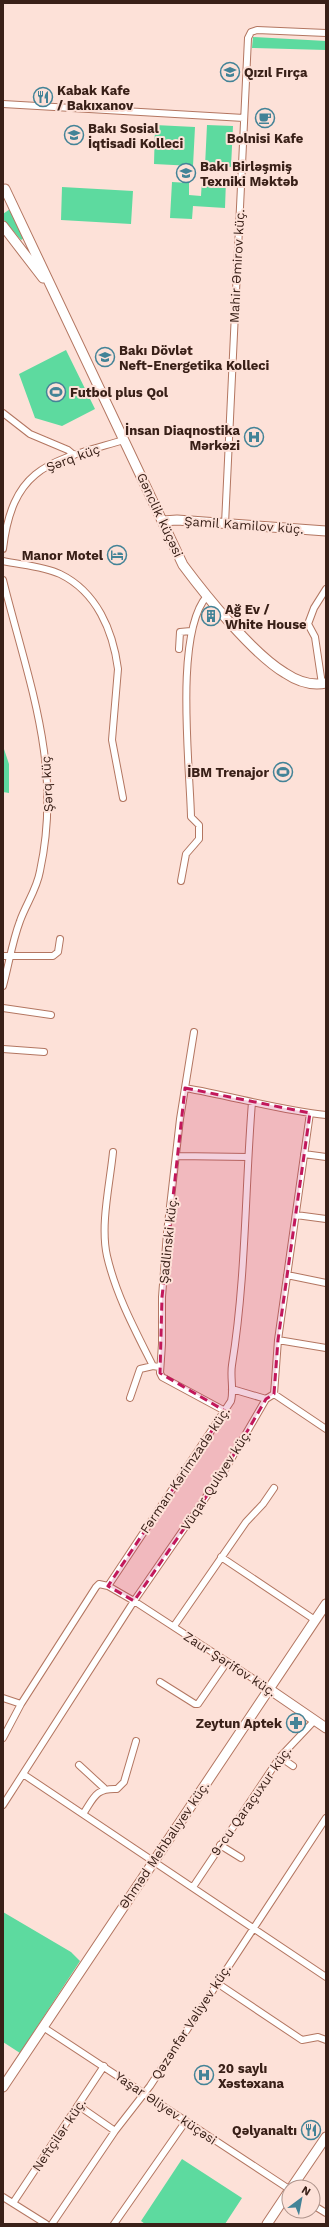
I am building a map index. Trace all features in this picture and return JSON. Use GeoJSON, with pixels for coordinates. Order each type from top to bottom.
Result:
{"type":"FeatureCollection","features":[{"type":"Feature","properties":{"kind":"street","name":"Mahir Əmirov küç."},"geometry":{"type":"LineString","coordinates":[[226,524],[248,38],[251,32],[257,30],[326,33]]}},
{"type":"Feature","properties":{"kind":"street"},"geometry":{"type":"LineString","coordinates":[[3,104],[244,118]]}},
{"type":"Feature","properties":{"kind":"street"},"geometry":{"type":"LineString","coordinates":[[3,205],[6,200],[4,187]]}},
{"type":"Feature","properties":{"kind":"street"},"geometry":{"type":"LineString","coordinates":[[4,187],[54,292]]}},
{"type":"Feature","properties":{"kind":"street"},"geometry":{"type":"LineString","coordinates":[[3,226],[54,292]]}},
{"type":"Feature","properties":{"kind":"street","name":"Gənclik küçəsi"},"geometry":{"type":"LineString","coordinates":[[54,292],[183,565],[207,596],[248,640],[277,667],[301,681],[324,683]]}},
{"type":"Feature","properties":{"kind":"street"},"geometry":{"type":"LineString","coordinates":[[3,413],[30,434],[68,450],[74,455]]}},
{"type":"Feature","properties":{"kind":"street","name":"Şərq küç"},"geometry":{"type":"LineString","coordinates":[[3,549],[10,516],[17,497],[23,487],[45,467],[74,455],[124,440]]}},
{"type":"Feature","properties":{"kind":"street","name":"Şamil Kamilov küç."},"geometry":{"type":"LineString","coordinates":[[163,521],[177,520],[326,531]]}},
{"type":"Feature","properties":{"kind":"street"},"geometry":{"type":"LineString","coordinates":[[3,562],[41,568],[60,574],[89,597],[100,611],[111,635],[117,661],[116,699],[112,740],[123,798]]}},
{"type":"Feature","properties":{"kind":"street","name":"Şərq küç"},"geometry":{"type":"LineString","coordinates":[[3,580],[41,726],[48,774],[49,800],[48,819],[40,872],[17,929],[3,986]]}},
{"type":"Feature","properties":{"kind":"street"},"geometry":{"type":"LineString","coordinates":[[324,683],[315,637],[308,622],[326,589]]}},
{"type":"Feature","properties":{"kind":"street"},"geometry":{"type":"LineString","coordinates":[[181,881],[186,854],[200,839],[200,825],[191,818],[187,657],[191,631],[199,608],[207,596]]}},
{"type":"Feature","properties":{"kind":"street"},"geometry":{"type":"LineString","coordinates":[[179,649],[180,632],[191,631]]}},
{"type":"Feature","properties":{"kind":"street"},"geometry":{"type":"LineString","coordinates":[[3,956],[53,956],[58,952],[60,939]]}},
{"type":"Feature","properties":{"kind":"street"},"geometry":{"type":"LineString","coordinates":[[3,1008],[51,1015]]}},
{"type":"Feature","properties":{"kind":"street","name":"Şadlinski küç."},"geometry":{"type":"LineString","coordinates":[[160,1367],[162,1344],[162,1297],[167,1233],[185,1088],[194,1032]]}},
{"type":"Feature","properties":{"kind":"street"},"geometry":{"type":"LineString","coordinates":[[3,1049],[44,1052]]}},
{"type":"Feature","properties":{"kind":"street"},"geometry":{"type":"LineString","coordinates":[[185,1088],[326,1115]]}},
{"type":"Feature","properties":{"kind":"street","name":"Fərman Kərimzadə küç."},"geometry":{"type":"LineString","coordinates":[[108,1586],[231,1401],[231,1370],[236,1338],[246,1222],[248,1157],[252,1102]]}},
{"type":"Feature","properties":{"kind":"street"},"geometry":{"type":"LineString","coordinates":[[310,1113],[278,1340],[274,1394],[326,1429]]}},
{"type":"Feature","properties":{"kind":"street"},"geometry":{"type":"LineString","coordinates":[[113,1152],[105,1232],[107,1255],[134,1332],[153,1366]]}},
{"type":"Feature","properties":{"kind":"street"},"geometry":{"type":"LineString","coordinates":[[304,1154],[326,1157]]}},
{"type":"Feature","properties":{"kind":"street"},"geometry":{"type":"LineString","coordinates":[[177,1156],[248,1157]]}},
{"type":"Feature","properties":{"kind":"street"},"geometry":{"type":"LineString","coordinates":[[296,1215],[326,1219]]}},
{"type":"Feature","properties":{"kind":"street"},"geometry":{"type":"LineString","coordinates":[[287,1275],[326,1283]]}},
{"type":"Feature","properties":{"kind":"street"},"geometry":{"type":"LineString","coordinates":[[278,1340],[326,1348]]}},
{"type":"Feature","properties":{"kind":"street"},"geometry":{"type":"LineString","coordinates":[[130,1398],[140,1369],[153,1366],[160,1367],[162,1377],[225,1411]]}},
{"type":"Feature","properties":{"kind":"street"},"geometry":{"type":"LineString","coordinates":[[232,1389],[266,1399]]}},
{"type":"Feature","properties":{"kind":"street","name":"Vüqar Quliyev küç."},"geometry":{"type":"LineString","coordinates":[[3,1805],[134,1600],[226,1468],[266,1399],[274,1394]]}},
{"type":"Feature","properties":{"kind":"street"},"geometry":{"type":"LineString","coordinates":[[174,1626],[221,1557],[274,1488]]}},
{"type":"Feature","properties":{"kind":"street"},"geometry":{"type":"LineString","coordinates":[[221,1557],[315,1620]]}},
{"type":"Feature","properties":{"kind":"street"},"geometry":{"type":"LineString","coordinates":[[3,1738],[21,1704],[96,1587],[99,1584],[108,1586]]}},
{"type":"Feature","properties":{"kind":"street","name":"Zaur Şərifov küç."},"geometry":{"type":"LineString","coordinates":[[108,1586],[134,1600],[174,1626],[326,1728]]}},
{"type":"Feature","properties":{"kind":"street","name":"Əhməd Mehbalıyev küç."},"geometry":{"type":"LineString","coordinates":[[3,2087],[326,1604]]}},
{"type":"Feature","properties":{"kind":"street"},"geometry":{"type":"LineString","coordinates":[[160,1682],[195,1704],[198,1704],[227,1662]]}},
{"type":"Feature","properties":{"kind":"street"},"geometry":{"type":"LineString","coordinates":[[3,1698],[21,1704]]}},
{"type":"Feature","properties":{"kind":"street","name":"9-cu Qaraçuxur küç."},"geometry":{"type":"LineString","coordinates":[[193,1887],[280,1757],[315,1720]]}},
{"type":"Feature","properties":{"kind":"street"},"geometry":{"type":"LineString","coordinates":[[79,1765],[104,1788],[117,1788],[124,1782],[136,1741]]}},
{"type":"Feature","properties":{"kind":"street"},"geometry":{"type":"LineString","coordinates":[[280,1757],[293,1766]]}},
{"type":"Feature","properties":{"kind":"street"},"geometry":{"type":"LineString","coordinates":[[23,1774],[254,1927],[326,1977]]}},
{"type":"Feature","properties":{"kind":"street"},"geometry":{"type":"LineString","coordinates":[[83,1814],[104,1788]]}},
{"type":"Feature","properties":{"kind":"street","name":"Qəzənfər Vəliyev küç."},"geometry":{"type":"LineString","coordinates":[[52,2224],[115,2131],[144,2093],[326,1818]]}},
{"type":"Feature","properties":{"kind":"street"},"geometry":{"type":"LineString","coordinates":[[220,1845],[242,1858]]}},
{"type":"Feature","properties":{"kind":"street"},"geometry":{"type":"LineString","coordinates":[[217,1983],[302,2040],[318,2037],[326,2040]]}},
{"type":"Feature","properties":{"kind":"street","name":"Yaşar Əliyev küçəsi"},"geometry":{"type":"LineString","coordinates":[[43,2028],[104,2066],[281,2185]]}},
{"type":"Feature","properties":{"kind":"street","name":"Neftçilər küç."},"geometry":{"type":"LineString","coordinates":[[13,2203],[79,2106],[104,2066]]}},
{"type":"Feature","properties":{"kind":"street"},"geometry":{"type":"LineString","coordinates":[[79,2106],[115,2131]]}},
{"type":"Feature","properties":{"kind":"street"},"geometry":{"type":"LineString","coordinates":[[114,2224],[186,2121]]}},
{"type":"Feature","properties":{"kind":"street"},"geometry":{"type":"LineString","coordinates":[[297,2179],[326,2137]]}},
{"type":"Feature","properties":{"kind":"street"},"geometry":{"type":"LineString","coordinates":[[3,2197],[46,2224]]}},
{"type":"Feature","properties":{"kind":"street"},"geometry":{"type":"LineString","coordinates":[[267,2224],[281,2202]]}},
{"type":"Feature","properties":{"kind":"highlighted area"},"geometry":{"type":"Polygon","coordinates":[[[185,1088],[310,1113],[278,1340],[274,1394],[266,1399],[226,1468],[134,1601],[108,1586],[225,1411],[160,1373],[162,1297],[185,1088]]]}},
{"type":"Feature","properties":{"kind":"green space"},"geometry":{"type":"Polygon","coordinates":[[[253,37],[326,41],[326,50],[252,48],[253,37]]]}},
{"type":"Feature","properties":{"kind":"green space"},"geometry":{"type":"Polygon","coordinates":[[[155,125],[195,127],[193,166],[154,164],[155,125]]]}},
{"type":"Feature","properties":{"kind":"green space"},"geometry":{"type":"Polygon","coordinates":[[[207,125],[233,126],[231,167],[205,166],[207,125]]]}},
{"type":"Feature","properties":{"kind":"green space"},"geometry":{"type":"Polygon","coordinates":[[[202,179],[226,180],[225,208],[193,206],[192,219],[170,218],[172,182],[189,183],[189,195],[201,196],[202,179]]]}},
{"type":"Feature","properties":{"kind":"green space"},"geometry":{"type":"Polygon","coordinates":[[[62,187],[133,191],[131,224],[61,220],[62,187]]]}},
{"type":"Feature","properties":{"kind":"green space"},"geometry":{"type":"Polygon","coordinates":[[[10,209],[24,238],[21,240],[3,219],[3,214],[10,209]]]}},
{"type":"Feature","properties":{"kind":"green space","name":"Futbol plus Qol"},"geometry":{"type":"Polygon","coordinates":[[[66,350],[95,409],[62,426],[35,418],[19,374],[66,350]]]}},
{"type":"Feature","properties":{"kind":"green space"},"geometry":{"type":"Polygon","coordinates":[[[3,746],[9,764],[9,793],[3,792],[3,746]]]}},
{"type":"Feature","properties":{"kind":"green space"},"geometry":{"type":"Polygon","coordinates":[[[3,1912],[71,1952],[80,1961],[20,2053],[3,2042],[3,1912]]]}},
{"type":"Feature","properties":{"kind":"green space"},"geometry":{"type":"Polygon","coordinates":[[[182,2159],[242,2198],[225,2224],[145,2224],[141,2221],[182,2159]]]}},
{"type":"Feature","properties":{"kind":"place","name":"Qızıl Fırça"},"geometry":{"type":"Point","coordinates":[230,72]}},
{"type":"Feature","properties":{"kind":"place","name":"Kabak Kafe / Bakıxanov"},"geometry":{"type":"Point","coordinates":[43,97]}},
{"type":"Feature","properties":{"kind":"place","name":"Bolnisi Kafe"},"geometry":{"type":"Point","coordinates":[265,118]}},
{"type":"Feature","properties":{"kind":"place","name":"Bakı Sosial İqtisadi Kolleci"},"geometry":{"type":"Point","coordinates":[74,135]}},
{"type":"Feature","properties":{"kind":"place","name":"Bakı Birləşmiş Texniki Məktəb"},"geometry":{"type":"Point","coordinates":[186,173]}},
{"type":"Feature","properties":{"kind":"place","name":"Bakı Dövlət Neft-Energetika Kolleci"},"geometry":{"type":"Point","coordinates":[105,357]}},
{"type":"Feature","properties":{"kind":"place","name":"Futbol plus Qol"},"geometry":{"type":"Point","coordinates":[56,392]}},
{"type":"Feature","properties":{"kind":"place","name":"İnsan Diaqnostika Mərkəzi"},"geometry":{"type":"Point","coordinates":[254,437]}},
{"type":"Feature","properties":{"kind":"place","name":"Manor Motel"},"geometry":{"type":"Point","coordinates":[117,555]}},
{"type":"Feature","properties":{"kind":"place","name":"Ağ Ev / White House"},"geometry":{"type":"Point","coordinates":[211,616]}},
{"type":"Feature","properties":{"kind":"place","name":"İBM Trenajor"},"geometry":{"type":"Point","coordinates":[283,772]}},
{"type":"Feature","properties":{"kind":"place","name":"Zeytun Aptek"},"geometry":{"type":"Point","coordinates":[296,1723]}},
{"type":"Feature","properties":{"kind":"place","name":"20 saylı Xəstəxana"},"geometry":{"type":"Point","coordinates":[204,2075]}},
{"type":"Feature","properties":{"kind":"place","name":"Qəlyanaltı"},"geometry":{"type":"Point","coordinates":[311,2130]}}]}
